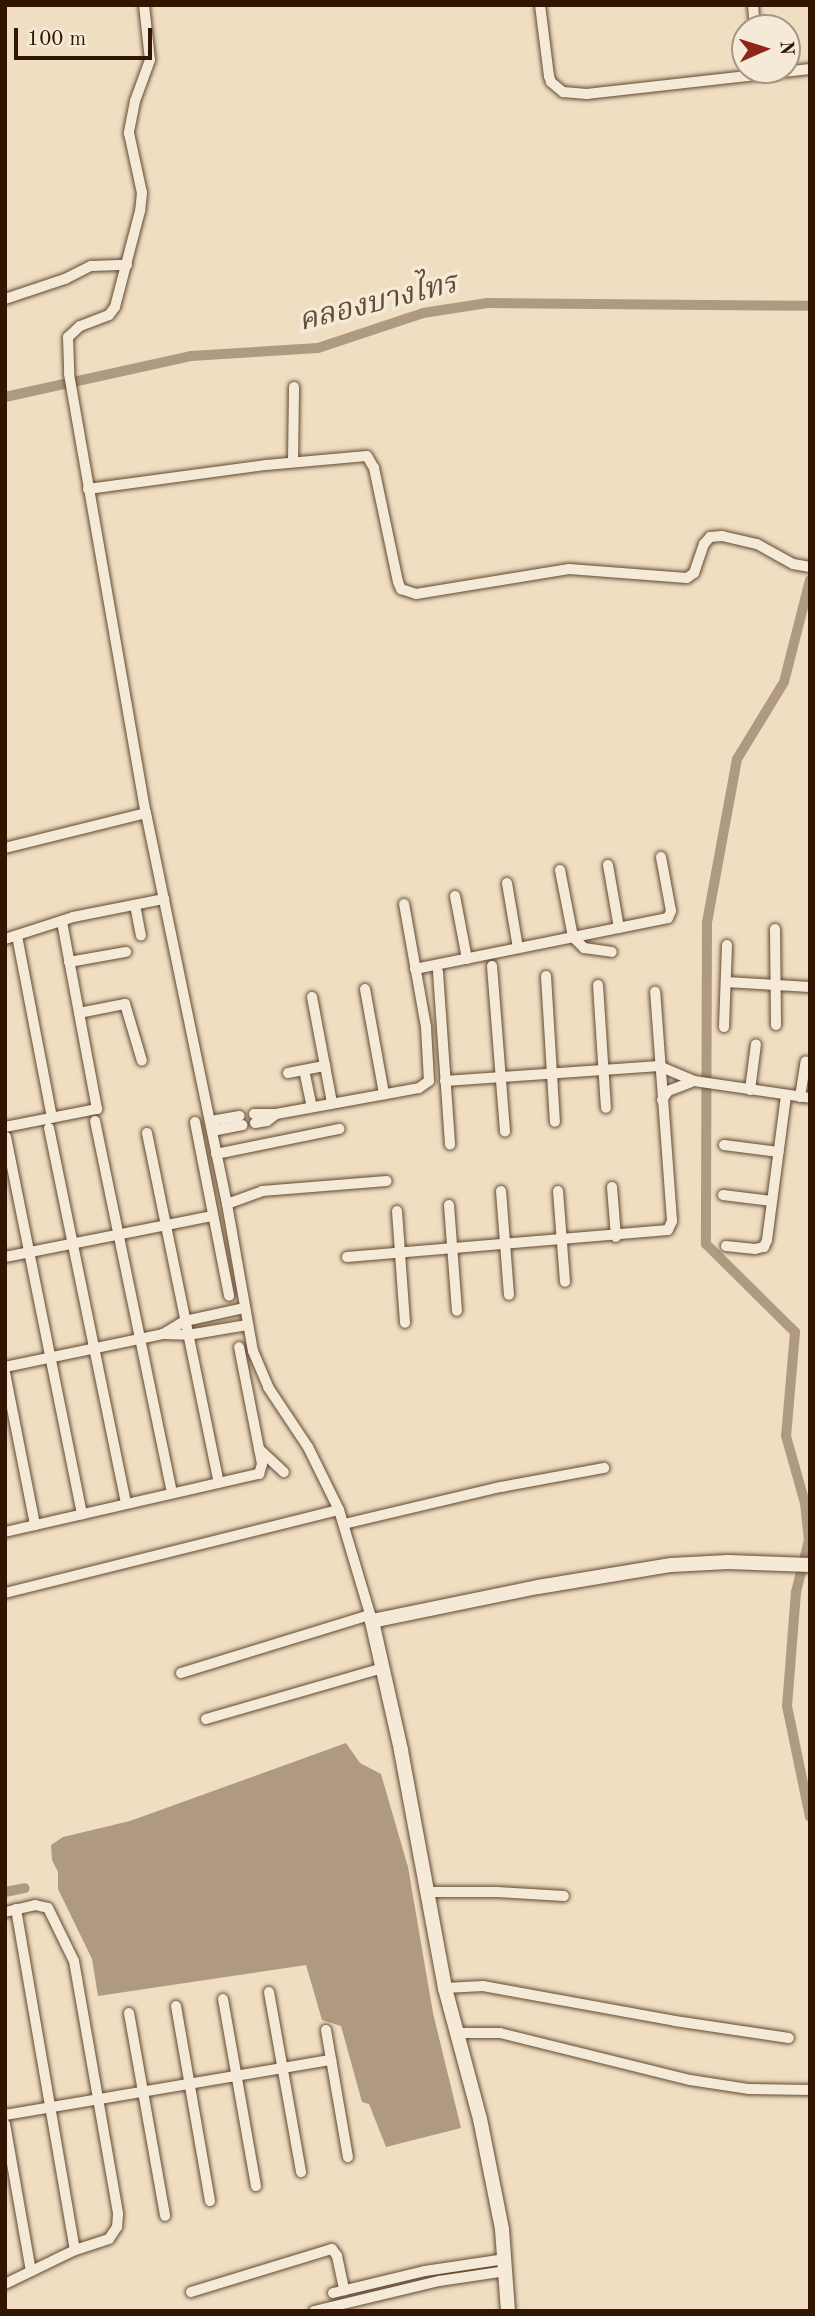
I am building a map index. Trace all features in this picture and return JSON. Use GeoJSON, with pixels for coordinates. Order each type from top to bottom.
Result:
{"type":"FeatureCollection","features":[{"type":"Feature","properties":{"kind":"street"},"geometry":{"type":"LineString","coordinates":[[144,5],[150,60],[135,102],[129,134],[142,193],[119,297],[108,315],[80,326],[68,337],[72,398],[146,813],[228,1204],[247,1325],[264,1380],[308,1447],[339,1510],[371,1618],[401,1750],[445,1988],[480,2119],[505,2265],[508,2311]]}},
{"type":"Feature","properties":{"kind":"street"},"geometry":{"type":"LineString","coordinates":[[540,5],[551,82],[563,92],[587,94],[731,76]]}},
{"type":"Feature","properties":{"kind":"street"},"geometry":{"type":"LineString","coordinates":[[5,299],[65,279],[91,265],[127,265]]}},
{"type":"Feature","properties":{"kind":"street"},"geometry":{"type":"LineString","coordinates":[[293,462],[294,387]]}},
{"type":"Feature","properties":{"kind":"street"},"geometry":{"type":"LineString","coordinates":[[88,489],[361,455],[371,460],[398,582],[401,589],[416,594],[569,569],[687,578],[694,573],[704,544],[710,537],[722,536],[757,544],[793,564],[810,567]]}},
{"type":"Feature","properties":{"kind":"street"},"geometry":{"type":"LineString","coordinates":[[5,848],[146,813]]}},
{"type":"Feature","properties":{"kind":"street"},"geometry":{"type":"LineString","coordinates":[[415,969],[671,916],[661,857]]}},
{"type":"Feature","properties":{"kind":"street"},"geometry":{"type":"LineString","coordinates":[[608,865],[619,928]]}},
{"type":"Feature","properties":{"kind":"street"},"geometry":{"type":"LineString","coordinates":[[560,870],[573,937],[584,948],[612,952]]}},
{"type":"Feature","properties":{"kind":"street"},"geometry":{"type":"LineString","coordinates":[[507,883],[518,948]]}},
{"type":"Feature","properties":{"kind":"street"},"geometry":{"type":"LineString","coordinates":[[454,896],[467,959]]}},
{"type":"Feature","properties":{"kind":"street"},"geometry":{"type":"LineString","coordinates":[[5,939],[62,922],[164,899]]}},
{"type":"Feature","properties":{"kind":"street"},"geometry":{"type":"LineString","coordinates":[[254,1119],[267,1122],[276,1114],[419,1088],[429,1081],[426,1027],[404,904]]}},
{"type":"Feature","properties":{"kind":"street"},"geometry":{"type":"LineString","coordinates":[[135,905],[141,935]]}},
{"type":"Feature","properties":{"kind":"street"},"geometry":{"type":"LineString","coordinates":[[62,922],[97,1109],[50,1123],[6,1130],[82,1514]]}},
{"type":"Feature","properties":{"kind":"street"},"geometry":{"type":"LineString","coordinates":[[775,929],[776,1025]]}},
{"type":"Feature","properties":{"kind":"street"},"geometry":{"type":"LineString","coordinates":[[17,936],[72,1244],[126,1503]]}},
{"type":"Feature","properties":{"kind":"street"},"geometry":{"type":"LineString","coordinates":[[724,1027],[727,945]]}},
{"type":"Feature","properties":{"kind":"street"},"geometry":{"type":"LineString","coordinates":[[69,961],[126,952]]}},
{"type":"Feature","properties":{"kind":"street"},"geometry":{"type":"LineString","coordinates":[[492,966],[505,1131]]}},
{"type":"Feature","properties":{"kind":"street"},"geometry":{"type":"LineString","coordinates":[[438,972],[450,1144]]}},
{"type":"Feature","properties":{"kind":"street"},"geometry":{"type":"LineString","coordinates":[[546,976],[555,1122]]}},
{"type":"Feature","properties":{"kind":"street"},"geometry":{"type":"LineString","coordinates":[[726,982],[810,987]]}},
{"type":"Feature","properties":{"kind":"street"},"geometry":{"type":"LineString","coordinates":[[598,985],[606,1108]]}},
{"type":"Feature","properties":{"kind":"street"},"geometry":{"type":"LineString","coordinates":[[365,989],[384,1094]]}},
{"type":"Feature","properties":{"kind":"street"},"geometry":{"type":"LineString","coordinates":[[347,1257],[616,1237],[662,1232],[671,1226],[655,992]]}},
{"type":"Feature","properties":{"kind":"street"},"geometry":{"type":"LineString","coordinates":[[312,998],[332,1103]]}},
{"type":"Feature","properties":{"kind":"street"},"geometry":{"type":"LineString","coordinates":[[79,1013],[125,1004],[142,1061]]}},
{"type":"Feature","properties":{"kind":"street"},"geometry":{"type":"LineString","coordinates":[[750,1090],[756,1044]]}},
{"type":"Feature","properties":{"kind":"street"},"geometry":{"type":"LineString","coordinates":[[446,1081],[659,1066],[694,1081],[805,1097],[806,1061]]}},
{"type":"Feature","properties":{"kind":"street"},"geometry":{"type":"LineString","coordinates":[[288,1073],[325,1066]]}},
{"type":"Feature","properties":{"kind":"street"},"geometry":{"type":"LineString","coordinates":[[304,1070],[312,1107]]}},
{"type":"Feature","properties":{"kind":"street"},"geometry":{"type":"LineString","coordinates":[[662,1100],[668,1091],[694,1081]]}},
{"type":"Feature","properties":{"kind":"street"},"geometry":{"type":"LineString","coordinates":[[726,1246],[755,1250],[764,1247],[786,1095]]}},
{"type":"Feature","properties":{"kind":"street"},"geometry":{"type":"LineString","coordinates":[[95,1121],[172,1493]]}},
{"type":"Feature","properties":{"kind":"street"},"geometry":{"type":"LineString","coordinates":[[211,1126],[241,1121]]}},
{"type":"Feature","properties":{"kind":"street"},"geometry":{"type":"LineString","coordinates":[[195,1122],[229,1296]]}},
{"type":"Feature","properties":{"kind":"street"},"geometry":{"type":"LineString","coordinates":[[216,1154],[339,1129]]}},
{"type":"Feature","properties":{"kind":"street"},"geometry":{"type":"LineString","coordinates":[[147,1133],[219,1483]]}},
{"type":"Feature","properties":{"kind":"street"},"geometry":{"type":"LineString","coordinates":[[724,1146],[779,1152]]}},
{"type":"Feature","properties":{"kind":"street"},"geometry":{"type":"LineString","coordinates":[[228,1204],[262,1191],[387,1181]]}},
{"type":"Feature","properties":{"kind":"street"},"geometry":{"type":"LineString","coordinates":[[612,1187],[616,1237]]}},
{"type":"Feature","properties":{"kind":"street"},"geometry":{"type":"LineString","coordinates":[[500,1191],[509,1295]]}},
{"type":"Feature","properties":{"kind":"street"},"geometry":{"type":"LineString","coordinates":[[558,1191],[565,1282]]}},
{"type":"Feature","properties":{"kind":"street"},"geometry":{"type":"LineString","coordinates":[[723,1195],[772,1201]]}},
{"type":"Feature","properties":{"kind":"street"},"geometry":{"type":"LineString","coordinates":[[450,1205],[457,1311]]}},
{"type":"Feature","properties":{"kind":"street"},"geometry":{"type":"LineString","coordinates":[[397,1211],[405,1323]]}},
{"type":"Feature","properties":{"kind":"street"},"geometry":{"type":"LineString","coordinates":[[5,1257],[214,1216]]}},
{"type":"Feature","properties":{"kind":"street"},"geometry":{"type":"LineString","coordinates":[[163,1334],[185,1321],[244,1308]]}},
{"type":"Feature","properties":{"kind":"street"},"geometry":{"type":"LineString","coordinates":[[5,1367],[163,1334],[188,1335],[247,1325]]}},
{"type":"Feature","properties":{"kind":"street"},"geometry":{"type":"LineString","coordinates":[[5,1532],[259,1474],[262,1464],[239,1347]]}},
{"type":"Feature","properties":{"kind":"street"},"geometry":{"type":"LineString","coordinates":[[5,1373],[35,1525]]}},
{"type":"Feature","properties":{"kind":"street"},"geometry":{"type":"LineString","coordinates":[[259,1448],[284,1472]]}},
{"type":"Feature","properties":{"kind":"street"},"geometry":{"type":"LineString","coordinates":[[344,1524],[502,1487],[604,1468]]}},
{"type":"Feature","properties":{"kind":"street"},"geometry":{"type":"LineString","coordinates":[[5,1593],[339,1510]]}},
{"type":"Feature","properties":{"kind":"street"},"geometry":{"type":"LineString","coordinates":[[181,1673],[371,1618],[524,1589],[671,1565],[810,1565]]}},
{"type":"Feature","properties":{"kind":"street"},"geometry":{"type":"LineString","coordinates":[[206,1718],[383,1668]]}},
{"type":"Feature","properties":{"kind":"street"},"geometry":{"type":"LineString","coordinates":[[426,1892],[564,1896]]}},
{"type":"Feature","properties":{"kind":"street"},"geometry":{"type":"LineString","coordinates":[[5,2284],[75,2250],[109,2239],[118,2223],[74,1961],[48,1908],[35,1905],[11,1911],[51,2107],[75,2250]]}},
{"type":"Feature","properties":{"kind":"street"},"geometry":{"type":"LineString","coordinates":[[445,1988],[483,1986],[675,2021],[789,2038]]}},
{"type":"Feature","properties":{"kind":"street"},"geometry":{"type":"LineString","coordinates":[[269,1992],[301,2172]]}},
{"type":"Feature","properties":{"kind":"street"},"geometry":{"type":"LineString","coordinates":[[223,1999],[256,2186]]}},
{"type":"Feature","properties":{"kind":"street"},"geometry":{"type":"LineString","coordinates":[[176,2006],[211,2201]]}},
{"type":"Feature","properties":{"kind":"street"},"geometry":{"type":"LineString","coordinates":[[130,2013],[165,2216]]}},
{"type":"Feature","properties":{"kind":"street"},"geometry":{"type":"LineString","coordinates":[[326,2030],[348,2157]]}},
{"type":"Feature","properties":{"kind":"street"},"geometry":{"type":"LineString","coordinates":[[456,2033],[500,2033],[690,2080],[749,2088],[810,2090]]}},
{"type":"Feature","properties":{"kind":"street"},"geometry":{"type":"LineString","coordinates":[[5,2115],[331,2060]]}},
{"type":"Feature","properties":{"kind":"street"},"geometry":{"type":"LineString","coordinates":[[5,2124],[31,2272]]}},
{"type":"Feature","properties":{"kind":"street"},"geometry":{"type":"LineString","coordinates":[[191,2292],[328,2249],[334,2250],[337,2256],[339,2292],[425,2271],[505,2265]]}},
{"type":"Feature","properties":{"kind":"street"},"geometry":{"type":"LineString","coordinates":[[314,2311],[505,2265]]}},
{"type":"Feature","properties":{"kind":"shaded area"},"geometry":{"type":"Polygon","coordinates":[[[346,1743],[360,1763],[381,1774],[408,1867],[433,2013],[461,2128],[386,2147],[369,2104],[362,2102],[341,2026],[322,2020],[306,1965],[98,1996],[92,1959],[58,1889],[58,1872],[52,1860],[51,1845],[63,1837],[130,1821],[346,1743]]]}},
{"type":"Feature","properties":{"kind":"waterway","name":"คลองบางไทร"},"geometry":{"type":"LineString","coordinates":[[5,397],[191,356],[318,348],[423,313],[487,303],[810,306]]}},
{"type":"Feature","properties":{"kind":"waterway"},"geometry":{"type":"LineString","coordinates":[[810,580],[784,682],[737,759],[707,923],[706,1244],[795,1332],[786,1436],[805,1503],[809,1540],[796,1592],[787,1706],[810,1817]]}},
{"type":"Feature","properties":{"kind":"waterway"},"geometry":{"type":"LineString","coordinates":[[5,1892],[25,1888]]}}]}
